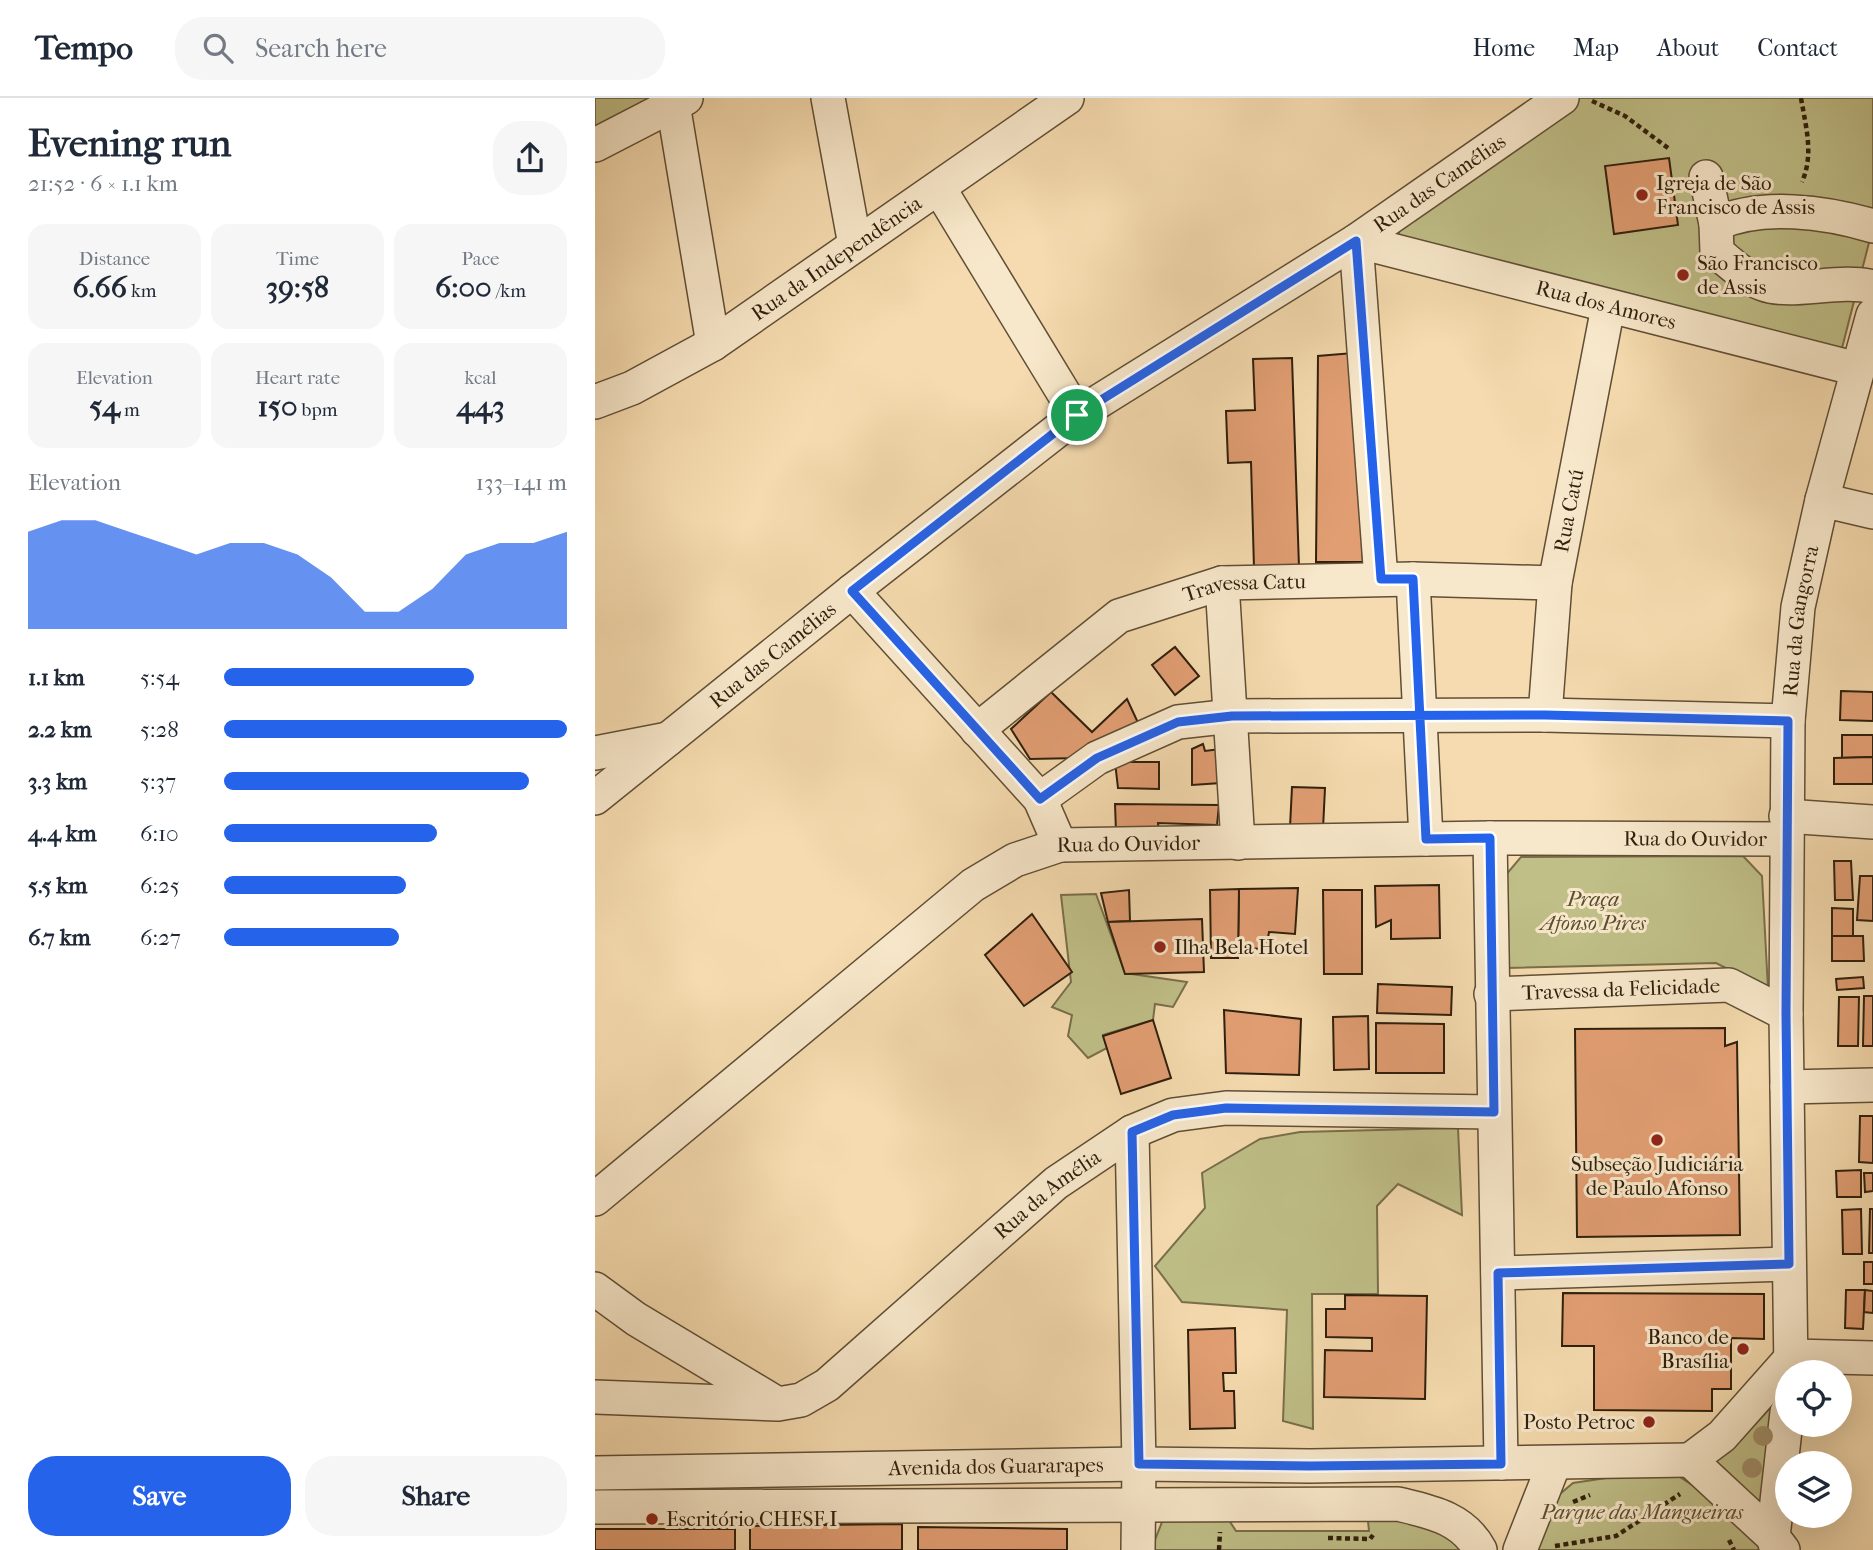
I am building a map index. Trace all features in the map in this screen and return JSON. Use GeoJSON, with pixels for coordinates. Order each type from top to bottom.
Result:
{"type":"FeatureCollection","features":[{"type":"Feature","properties":{"kind":"street"},"geometry":{"type":"LineString","coordinates":[[828,98],[855,245]]}},
{"type":"Feature","properties":{"kind":"street","name":"Rua da Independência"},"geometry":{"type":"LineString","coordinates":[[595,402],[632,388],[713,344],[939,188],[1036,108],[1067,98]]}},
{"type":"Feature","properties":{"kind":"street","name":"Rua das Camélias"},"geometry":{"type":"LineString","coordinates":[[595,799],[852,591],[1077,415],[1356,241],[1562,98]]}},
{"type":"Feature","properties":{"kind":"street"},"geometry":{"type":"LineString","coordinates":[[595,145],[680,101],[713,344]]}},
{"type":"Feature","properties":{"kind":"street"},"geometry":{"type":"LineString","coordinates":[[1706,177],[1716,224],[1717,252],[1764,285],[1815,286],[1856,282],[1873,287]]}},
{"type":"Feature","properties":{"kind":"street"},"geometry":{"type":"LineString","coordinates":[[939,188],[1077,415]]}},
{"type":"Feature","properties":{"kind":"street"},"geometry":{"type":"LineString","coordinates":[[1716,224],[1740,215],[1793,213],[1838,216],[1873,226]]}},
{"type":"Feature","properties":{"kind":"street"},"geometry":{"type":"LineString","coordinates":[[1356,241],[1381,579]]}},
{"type":"Feature","properties":{"kind":"street","name":"Rua dos Amores"},"geometry":{"type":"LineString","coordinates":[[1356,241],[1857,369]]}},
{"type":"Feature","properties":{"kind":"street","name":"Rua Catú"},"geometry":{"type":"LineString","coordinates":[[1545,715],[1555,583],[1608,307]]}},
{"type":"Feature","properties":{"kind":"street","name":"Rua da Gangorra"},"geometry":{"type":"LineString","coordinates":[[1792,1360],[1786,1014],[1788,721],[1798,607],[1822,500],[1873,315]]}},
{"type":"Feature","properties":{"kind":"street"},"geometry":{"type":"LineString","coordinates":[[1822,500],[1873,512]]}},
{"type":"Feature","properties":{"kind":"street"},"geometry":{"type":"LineString","coordinates":[[1413,579],[1426,839]]}},
{"type":"Feature","properties":{"kind":"street","name":"Travessa Catu"},"geometry":{"type":"LineString","coordinates":[[977,730],[1119,616],[1222,583],[1413,579],[1555,583]]}},
{"type":"Feature","properties":{"kind":"street"},"geometry":{"type":"LineString","coordinates":[[1222,583],[1238,843]]}},
{"type":"Feature","properties":{"kind":"street"},"geometry":{"type":"LineString","coordinates":[[852,591],[1040,799],[1060,845]]}},
{"type":"Feature","properties":{"kind":"street"},"geometry":{"type":"LineString","coordinates":[[1040,799],[1097,758],[1178,722],[1232,716],[1419,718],[1545,715],[1788,721]]}},
{"type":"Feature","properties":{"kind":"street","name":"Rua das Camélias"},"geometry":{"type":"LineString","coordinates":[[595,753],[674,737]]}},
{"type":"Feature","properties":{"kind":"street","name":"Rua do Ouvidor"},"geometry":{"type":"LineString","coordinates":[[595,1199],[974,885],[1015,860],[1060,845],[1490,838],[1873,822]]}},
{"type":"Feature","properties":{"kind":"street"},"geometry":{"type":"LineString","coordinates":[[1490,838],[1501,1464]]}},
{"type":"Feature","properties":{"kind":"street","name":"Travessa da Felicidade"},"geometry":{"type":"LineString","coordinates":[[1491,994],[1729,985],[1786,1014]]}},
{"type":"Feature","properties":{"kind":"street"},"geometry":{"type":"LineString","coordinates":[[1787,1087],[1873,1085]]}},
{"type":"Feature","properties":{"kind":"street","name":"Rua da Amélia"},"geometry":{"type":"LineString","coordinates":[[778,1404],[801,1400],[827,1385],[1056,1183],[1132,1132],[1173,1115],[1226,1108],[1494,1112]]}},
{"type":"Feature","properties":{"kind":"street"},"geometry":{"type":"LineString","coordinates":[[1132,1132],[1139,1464],[1138,1550]]}},
{"type":"Feature","properties":{"kind":"street"},"geometry":{"type":"LineString","coordinates":[[1498,1273],[1789,1264]]}},
{"type":"Feature","properties":{"kind":"street"},"geometry":{"type":"LineString","coordinates":[[595,1289],[636,1319],[778,1404]]}},
{"type":"Feature","properties":{"kind":"street"},"geometry":{"type":"LineString","coordinates":[[1846,1360],[1873,1358]]}},
{"type":"Feature","properties":{"kind":"street"},"geometry":{"type":"LineString","coordinates":[[1775,1381],[1722,1436],[1690,1460],[1778,1546]]}},
{"type":"Feature","properties":{"kind":"street"},"geometry":{"type":"LineString","coordinates":[[595,1397],[778,1404]]}},
{"type":"Feature","properties":{"kind":"street"},"geometry":{"type":"LineString","coordinates":[[1778,1546],[1785,1437]]}},
{"type":"Feature","properties":{"kind":"street","name":"Avenida dos Guararapes"},"geometry":{"type":"LineString","coordinates":[[595,1473],[1139,1464],[1310,1466],[1690,1460]]}},
{"type":"Feature","properties":{"kind":"street"},"geometry":{"type":"LineString","coordinates":[[1520,1550],[1554,1464]]}},
{"type":"Feature","properties":{"kind":"street","name":"Avenida dos Guararapes"},"geometry":{"type":"LineString","coordinates":[[595,1507],[1398,1504],[1447,1516],[1474,1539],[1480,1550]]}},
{"type":"Feature","properties":{"kind":"path"},"geometry":{"type":"LineString","coordinates":[[1585,98],[1625,116],[1668,148]]}},
{"type":"Feature","properties":{"kind":"path"},"geometry":{"type":"LineString","coordinates":[[1793,213],[1810,164],[1801,98]]}},
{"type":"Feature","properties":{"kind":"path"},"geometry":{"type":"LineString","coordinates":[[1674,1490],[1689,1500]]}},
{"type":"Feature","properties":{"kind":"path"},"geometry":{"type":"LineString","coordinates":[[1563,1510],[1582,1496],[1594,1494]]}},
{"type":"Feature","properties":{"kind":"path"},"geometry":{"type":"LineString","coordinates":[[1553,1547],[1616,1536],[1680,1494]]}},
{"type":"Feature","properties":{"kind":"path"},"geometry":{"type":"LineString","coordinates":[[1723,1529],[1734,1550]]}},
{"type":"Feature","properties":{"kind":"green space"},"geometry":{"type":"Polygon","coordinates":[[[595,98],[652,98],[595,129],[595,98]]]}},
{"type":"Feature","properties":{"kind":"green space"},"geometry":{"type":"Polygon","coordinates":[[[1578,98],[1873,98],[1873,227],[1841,352],[1401,242],[1398,228],[1578,98]]]}},
{"type":"Feature","properties":{"kind":"green space","name":"Praça Afonso Pires"},"geometry":{"type":"Polygon","coordinates":[[[1743,856],[1762,876],[1768,989],[1716,963],[1508,968],[1504,877],[1521,857],[1743,856]]]}},
{"type":"Feature","properties":{"kind":"green space"},"geometry":{"type":"Polygon","coordinates":[[[1096,894],[1125,973],[1187,982],[1173,1007],[1155,1004],[1153,1020],[1103,1035],[1107,1048],[1088,1058],[1068,1036],[1072,1015],[1052,1007],[1071,982],[1061,895],[1096,894]]]}},
{"type":"Feature","properties":{"kind":"green space"},"geometry":{"type":"Polygon","coordinates":[[[1458,1128],[1462,1215],[1398,1184],[1377,1206],[1378,1294],[1312,1294],[1313,1429],[1283,1421],[1287,1310],[1182,1302],[1155,1266],[1205,1208],[1202,1173],[1260,1139],[1300,1132],[1458,1128]]]}},
{"type":"Feature","properties":{"kind":"green space","name":"Parque das Mangueiras"},"geometry":{"type":"Polygon","coordinates":[[[1775,1403],[1775,1550],[1508,1550],[1548,1504],[1573,1483],[1626,1475],[1675,1474],[1770,1535],[1710,1465],[1740,1441],[1775,1403]]]}},
{"type":"Feature","properties":{"kind":"green space"},"geometry":{"type":"Polygon","coordinates":[[[1177,1511],[1223,1511],[1236,1531],[1369,1531],[1367,1511],[1416,1514],[1466,1550],[1151,1550],[1162,1522],[1177,1511]]]}},
{"type":"Feature","properties":{"kind":"building","name":"Igreja de São Francisco de Assis"},"geometry":{"type":"Polygon","coordinates":[[[1669,158],[1678,225],[1614,234],[1605,166],[1669,158]]]}},
{"type":"Feature","properties":{"kind":"building"},"geometry":{"type":"Polygon","coordinates":[[[1353,353],[1363,562],[1316,562],[1318,356],[1353,353]]]}},
{"type":"Feature","properties":{"kind":"building"},"geometry":{"type":"Polygon","coordinates":[[[1292,358],[1299,567],[1254,568],[1251,462],[1228,463],[1226,411],[1255,410],[1253,359],[1292,358]]]}},
{"type":"Feature","properties":{"kind":"building"},"geometry":{"type":"Polygon","coordinates":[[[1175,647],[1199,676],[1175,695],[1152,665],[1175,647]]]}},
{"type":"Feature","properties":{"kind":"building"},"geometry":{"type":"Polygon","coordinates":[[[1841,691],[1873,692],[1873,721],[1840,720],[1841,691]]]}},
{"type":"Feature","properties":{"kind":"building"},"geometry":{"type":"Polygon","coordinates":[[[1051,692],[1092,732],[1127,699],[1140,727],[1080,758],[1030,759],[1011,729],[1051,692]]]}},
{"type":"Feature","properties":{"kind":"building"},"geometry":{"type":"Polygon","coordinates":[[[1842,735],[1873,735],[1873,757],[1842,758],[1842,735]]]}},
{"type":"Feature","properties":{"kind":"building"},"geometry":{"type":"Polygon","coordinates":[[[1203,744],[1205,751],[1221,749],[1221,783],[1192,785],[1192,749],[1203,744]]]}},
{"type":"Feature","properties":{"kind":"building"},"geometry":{"type":"Polygon","coordinates":[[[1873,757],[1873,784],[1834,784],[1834,758],[1873,757]]]}},
{"type":"Feature","properties":{"kind":"building"},"geometry":{"type":"Polygon","coordinates":[[[1115,762],[1159,762],[1159,789],[1118,788],[1115,762]]]}},
{"type":"Feature","properties":{"kind":"building"},"geometry":{"type":"Polygon","coordinates":[[[1292,787],[1325,788],[1323,829],[1290,827],[1292,787]]]}},
{"type":"Feature","properties":{"kind":"building"},"geometry":{"type":"Polygon","coordinates":[[[1115,804],[1219,805],[1217,825],[1158,823],[1159,832],[1116,832],[1115,804]]]}},
{"type":"Feature","properties":{"kind":"building"},"geometry":{"type":"Polygon","coordinates":[[[1834,861],[1851,861],[1853,900],[1835,900],[1834,861]]]}},
{"type":"Feature","properties":{"kind":"building"},"geometry":{"type":"Polygon","coordinates":[[[1860,876],[1873,876],[1873,921],[1857,920],[1860,876]]]}},
{"type":"Feature","properties":{"kind":"building"},"geometry":{"type":"Polygon","coordinates":[[[1439,885],[1440,938],[1391,939],[1391,920],[1376,927],[1375,886],[1439,885]]]}},
{"type":"Feature","properties":{"kind":"building"},"geometry":{"type":"Polygon","coordinates":[[[1298,888],[1295,934],[1269,932],[1266,949],[1238,948],[1239,889],[1298,888]]]}},
{"type":"Feature","properties":{"kind":"building"},"geometry":{"type":"Polygon","coordinates":[[[1239,889],[1238,958],[1211,958],[1210,890],[1239,889]]]}},
{"type":"Feature","properties":{"kind":"building"},"geometry":{"type":"Polygon","coordinates":[[[1129,890],[1130,921],[1108,922],[1101,893],[1129,890]]]}},
{"type":"Feature","properties":{"kind":"building"},"geometry":{"type":"Polygon","coordinates":[[[1323,890],[1362,890],[1362,974],[1324,974],[1323,890]]]}},
{"type":"Feature","properties":{"kind":"building"},"geometry":{"type":"Polygon","coordinates":[[[1832,908],[1853,909],[1853,936],[1832,936],[1832,908]]]}},
{"type":"Feature","properties":{"kind":"building"},"geometry":{"type":"Polygon","coordinates":[[[1032,914],[1072,972],[1024,1006],[985,955],[1032,914]]]}},
{"type":"Feature","properties":{"kind":"building","name":"Ilha Bela Hotel"},"geometry":{"type":"Polygon","coordinates":[[[1202,919],[1204,972],[1125,974],[1108,922],[1202,919]]]}},
{"type":"Feature","properties":{"kind":"building"},"geometry":{"type":"Polygon","coordinates":[[[1832,936],[1863,936],[1864,961],[1832,961],[1832,936]]]}},
{"type":"Feature","properties":{"kind":"building"},"geometry":{"type":"Polygon","coordinates":[[[1863,977],[1864,988],[1837,990],[1836,979],[1863,977]]]}},
{"type":"Feature","properties":{"kind":"building"},"geometry":{"type":"Polygon","coordinates":[[[1378,984],[1452,987],[1451,1015],[1377,1013],[1378,984]]]}},
{"type":"Feature","properties":{"kind":"building"},"geometry":{"type":"Polygon","coordinates":[[[1864,996],[1873,996],[1873,1046],[1863,1046],[1864,996]]]}},
{"type":"Feature","properties":{"kind":"building"},"geometry":{"type":"Polygon","coordinates":[[[1839,997],[1859,997],[1858,1046],[1838,1046],[1839,997]]]}},
{"type":"Feature","properties":{"kind":"building"},"geometry":{"type":"Polygon","coordinates":[[[1224,1010],[1301,1019],[1299,1075],[1226,1073],[1224,1010]]]}},
{"type":"Feature","properties":{"kind":"building"},"geometry":{"type":"Polygon","coordinates":[[[1368,1016],[1369,1069],[1334,1070],[1333,1017],[1368,1016]]]}},
{"type":"Feature","properties":{"kind":"building"},"geometry":{"type":"Polygon","coordinates":[[[1153,1020],[1171,1078],[1121,1094],[1103,1036],[1153,1020]]]}},
{"type":"Feature","properties":{"kind":"building"},"geometry":{"type":"Polygon","coordinates":[[[1376,1023],[1444,1024],[1444,1073],[1376,1073],[1376,1023]]]}},
{"type":"Feature","properties":{"kind":"building","name":"Subseção Judiciária de Paulo Afonso"},"geometry":{"type":"Polygon","coordinates":[[[1725,1028],[1725,1046],[1737,1042],[1740,1235],[1577,1237],[1575,1029],[1725,1028]]]}},
{"type":"Feature","properties":{"kind":"building"},"geometry":{"type":"Polygon","coordinates":[[[1860,1116],[1873,1116],[1873,1163],[1859,1162],[1860,1116]]]}},
{"type":"Feature","properties":{"kind":"building"},"geometry":{"type":"Polygon","coordinates":[[[1861,1170],[1861,1197],[1837,1197],[1836,1171],[1861,1170]]]}},
{"type":"Feature","properties":{"kind":"building"},"geometry":{"type":"Polygon","coordinates":[[[1864,1173],[1873,1173],[1873,1191],[1865,1192],[1864,1173]]]}},
{"type":"Feature","properties":{"kind":"building"},"geometry":{"type":"Polygon","coordinates":[[[1861,1209],[1862,1254],[1843,1254],[1842,1210],[1861,1209]]]}},
{"type":"Feature","properties":{"kind":"building"},"geometry":{"type":"Polygon","coordinates":[[[1870,1209],[1873,1209],[1873,1253],[1869,1253],[1870,1209]]]}},
{"type":"Feature","properties":{"kind":"building"},"geometry":{"type":"Polygon","coordinates":[[[1864,1262],[1873,1262],[1873,1284],[1864,1284],[1864,1262]]]}},
{"type":"Feature","properties":{"kind":"building"},"geometry":{"type":"Polygon","coordinates":[[[1846,1290],[1865,1290],[1863,1329],[1845,1328],[1846,1290]]]}},
{"type":"Feature","properties":{"kind":"building"},"geometry":{"type":"Polygon","coordinates":[[[1865,1290],[1873,1291],[1873,1313],[1864,1312],[1865,1290]]]}},
{"type":"Feature","properties":{"kind":"building"},"geometry":{"type":"Polygon","coordinates":[[[1563,1293],[1764,1294],[1764,1339],[1731,1338],[1731,1389],[1712,1389],[1712,1411],[1594,1410],[1594,1346],[1562,1346],[1563,1293]]]}},
{"type":"Feature","properties":{"kind":"building"},"geometry":{"type":"Polygon","coordinates":[[[1345,1295],[1427,1296],[1425,1399],[1324,1397],[1325,1350],[1372,1351],[1372,1338],[1326,1337],[1326,1309],[1345,1309],[1345,1295]]]}},
{"type":"Feature","properties":{"kind":"building"},"geometry":{"type":"Polygon","coordinates":[[[1235,1328],[1236,1373],[1223,1373],[1224,1391],[1234,1391],[1235,1428],[1190,1429],[1188,1330],[1235,1328]]]}},
{"type":"Feature","properties":{"kind":"building"},"geometry":{"type":"Polygon","coordinates":[[[902,1524],[902,1550],[750,1550],[750,1526],[902,1524]]]}},
{"type":"Feature","properties":{"kind":"building"},"geometry":{"type":"Polygon","coordinates":[[[918,1527],[1067,1529],[1067,1550],[918,1550],[918,1527]]]}},
{"type":"Feature","properties":{"kind":"building"},"geometry":{"type":"Polygon","coordinates":[[[595,1529],[735,1529],[735,1550],[595,1550],[595,1529]]]}},
{"type":"Feature","properties":{"kind":"place","name":"Igreja de São Francisco de Assis"},"geometry":{"type":"Point","coordinates":[1642,195]}},
{"type":"Feature","properties":{"kind":"place","name":"São Francisco de Assis"},"geometry":{"type":"Point","coordinates":[1683,275]}},
{"type":"Feature","properties":{"kind":"place","name":"Ilha Bela Hotel"},"geometry":{"type":"Point","coordinates":[1160,947]}},
{"type":"Feature","properties":{"kind":"place","name":"Subseção Judiciária de Paulo Afonso"},"geometry":{"type":"Point","coordinates":[1657,1140]}},
{"type":"Feature","properties":{"kind":"place","name":"Banco de Brasília"},"geometry":{"type":"Point","coordinates":[1743,1349]}},
{"type":"Feature","properties":{"kind":"place","name":"Posto Petroc"},"geometry":{"type":"Point","coordinates":[1649,1422]}},
{"type":"Feature","properties":{"kind":"place","name":"Escritório CHESF I"},"geometry":{"type":"Point","coordinates":[652,1519]}},
{"type":"Feature","properties":{"kind":"route"},"geometry":{"type":"LineString","coordinates":[[1077,415],[852,591],[1040,799],[1097,758],[1178,722],[1232,716],[1419,718],[1545,715],[1788,721],[1786,1014],[1789,1264],[1498,1273],[1501,1464],[1139,1464],[1132,1132],[1173,1115],[1226,1108],[1494,1112],[1490,838],[1426,839],[1419,718],[1413,579],[1381,579],[1356,241],[1077,415]]}}]}
